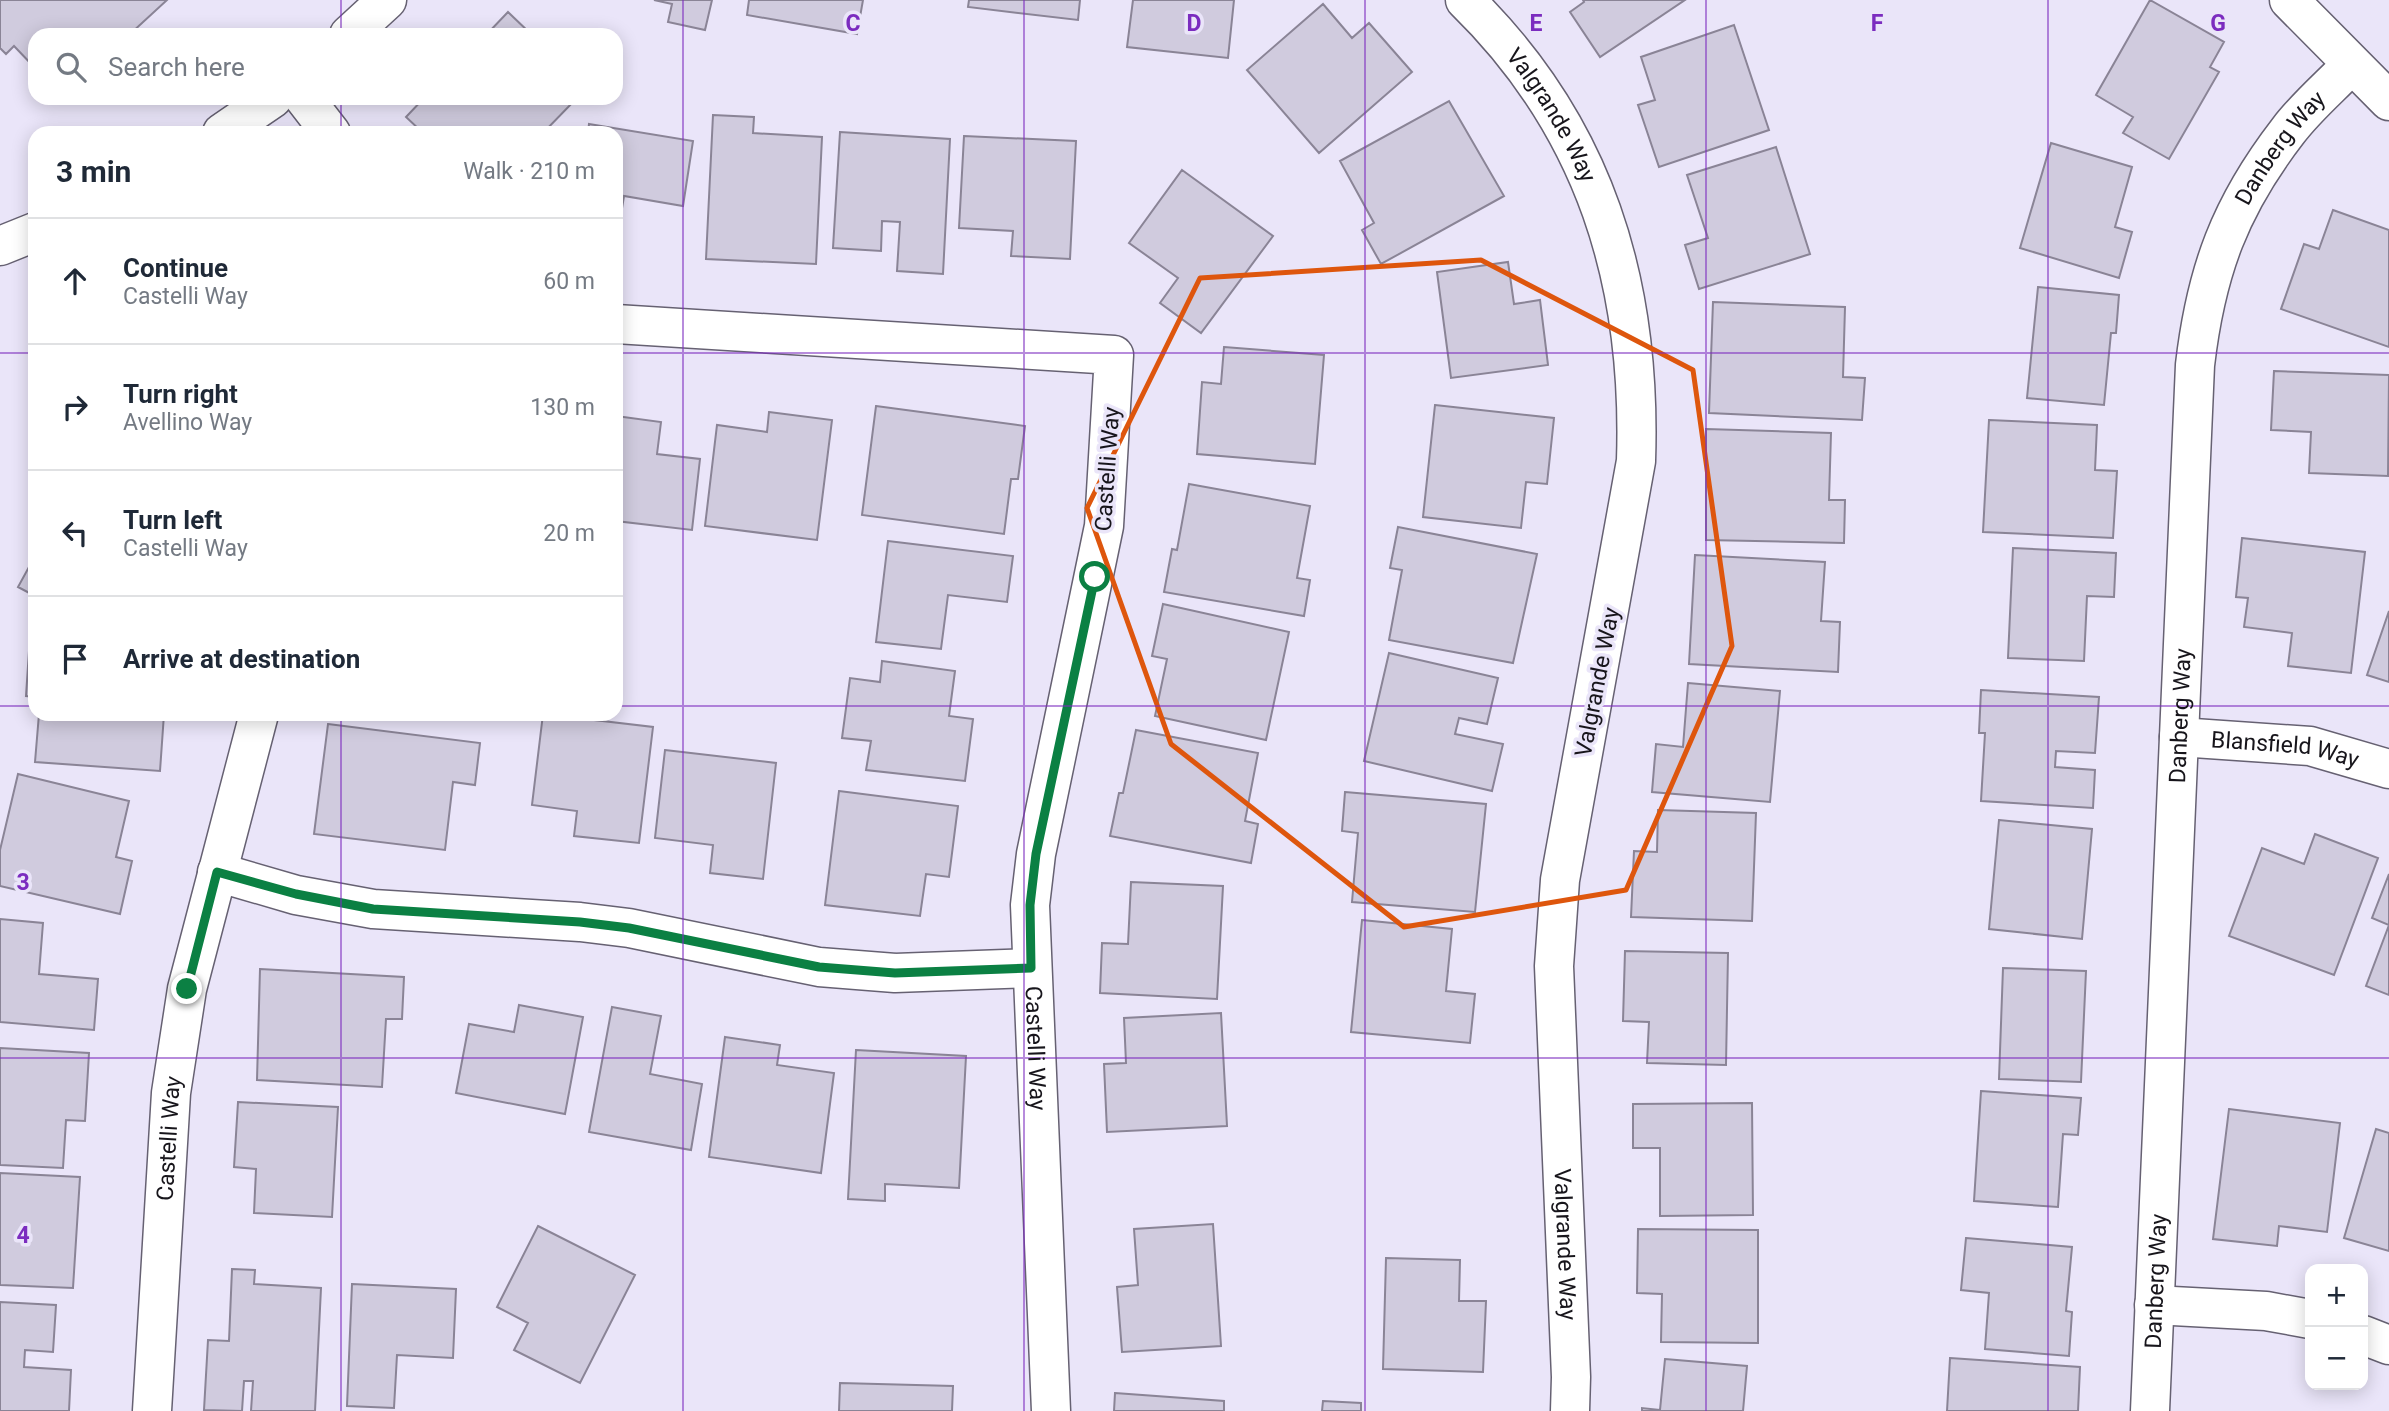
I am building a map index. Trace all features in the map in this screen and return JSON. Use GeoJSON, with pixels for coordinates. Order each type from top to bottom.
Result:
{"type":"FeatureCollection","features":[{"type":"Feature","properties":{"kind":"street"},"geometry":{"type":"LineString","coordinates":[[357,28],[387,0]]}},
{"type":"Feature","properties":{"kind":"street","name":"Valgrande Way"},"geometry":{"type":"LineString","coordinates":[[1465,0],[1494,28],[1523,65],[1562,124],[1601,204],[1619,260],[1634,345],[1638,403],[1636,461],[1560,880],[1553,966],[1572,1377],[1570,1411]]}},
{"type":"Feature","properties":{"kind":"street"},"geometry":{"type":"LineString","coordinates":[[2289,0],[2389,101]]}},
{"type":"Feature","properties":{"kind":"street","name":"Danberg Way"},"geometry":{"type":"LineString","coordinates":[[2150,1411],[2195,365],[2218,250],[2248,187],[2290,129],[2351,65]]}},
{"type":"Feature","properties":{"kind":"street"},"geometry":{"type":"LineString","coordinates":[[232,126],[263,105]]}},
{"type":"Feature","properties":{"kind":"street"},"geometry":{"type":"LineString","coordinates":[[309,105],[326,126]]}},
{"type":"Feature","properties":{"kind":"street"},"geometry":{"type":"LineString","coordinates":[[0,246],[28,235]]}},
{"type":"Feature","properties":{"kind":"street","name":"Castelli Way"},"geometry":{"type":"LineString","coordinates":[[623,324],[1114,355],[1104,526],[1036,854],[1030,905],[1051,1411]]}},
{"type":"Feature","properties":{"kind":"street","name":"Castelli Way"},"geometry":{"type":"LineString","coordinates":[[152,1411],[171,1093],[187,989],[257,721]]}},
{"type":"Feature","properties":{"kind":"street","name":"Blansfield Way"},"geometry":{"type":"LineString","coordinates":[[2179,737],[2310,746],[2389,769]]}},
{"type":"Feature","properties":{"kind":"street"},"geometry":{"type":"LineString","coordinates":[[217,872],[296,894],[373,909],[580,922],[629,928],[819,967],[895,973],[1031,968]]}},
{"type":"Feature","properties":{"kind":"street"},"geometry":{"type":"LineString","coordinates":[[2154,1305],[2266,1311],[2305,1319]]}},
{"type":"Feature","properties":{"kind":"street"},"geometry":{"type":"LineString","coordinates":[[2368,1337],[2389,1345]]}},
{"type":"Feature","properties":{"kind":"highlighted area"},"geometry":{"type":"Polygon","coordinates":[[[1481,260],[1693,370],[1732,646],[1626,890],[1404,927],[1171,744],[1087,508],[1200,278],[1481,260]]]}},
{"type":"Feature","properties":{"kind":"building"},"geometry":{"type":"Polygon","coordinates":[[[0,0],[167,0],[137,28],[28,28],[28,61],[14,46],[6,54],[0,48],[0,0]]]}},
{"type":"Feature","properties":{"kind":"building"},"geometry":{"type":"Polygon","coordinates":[[[654,0],[712,0],[705,30],[668,22],[672,4],[654,0]]]}},
{"type":"Feature","properties":{"kind":"building"},"geometry":{"type":"Polygon","coordinates":[[[749,0],[863,0],[857,34],[747,15],[749,0]]]}},
{"type":"Feature","properties":{"kind":"building"},"geometry":{"type":"Polygon","coordinates":[[[969,0],[1080,0],[1078,20],[968,7],[969,0]]]}},
{"type":"Feature","properties":{"kind":"building"},"geometry":{"type":"Polygon","coordinates":[[[1133,0],[1234,0],[1228,58],[1127,47],[1133,0]]]}},
{"type":"Feature","properties":{"kind":"building"},"geometry":{"type":"Polygon","coordinates":[[[1583,0],[1685,0],[1600,57],[1570,12],[1584,2],[1583,0]]]}},
{"type":"Feature","properties":{"kind":"building"},"geometry":{"type":"Polygon","coordinates":[[[2150,0],[2224,42],[2210,67],[2219,72],[2169,159],[2123,133],[2133,117],[2096,95],[2150,0]]]}},
{"type":"Feature","properties":{"kind":"building"},"geometry":{"type":"Polygon","coordinates":[[[1323,4],[1352,38],[1369,23],[1412,72],[1319,153],[1247,70],[1323,4]]]}},
{"type":"Feature","properties":{"kind":"building"},"geometry":{"type":"Polygon","coordinates":[[[508,12],[525,28],[493,28],[508,12]]]}},
{"type":"Feature","properties":{"kind":"building"},"geometry":{"type":"Polygon","coordinates":[[[1734,25],[1769,130],[1659,167],[1638,105],[1655,100],[1641,57],[1734,25]]]}},
{"type":"Feature","properties":{"kind":"building"},"geometry":{"type":"Polygon","coordinates":[[[1449,101],[1504,196],[1381,264],[1362,230],[1374,223],[1340,161],[1449,101]]]}},
{"type":"Feature","properties":{"kind":"building"},"geometry":{"type":"Polygon","coordinates":[[[417,105],[570,105],[550,126],[416,126],[406,117],[417,105]]]}},
{"type":"Feature","properties":{"kind":"building"},"geometry":{"type":"Polygon","coordinates":[[[713,115],[754,117],[753,133],[822,137],[816,264],[706,259],[713,115]]]}},
{"type":"Feature","properties":{"kind":"building"},"geometry":{"type":"Polygon","coordinates":[[[623,130],[693,141],[683,206],[624,196],[623,202],[623,130]]]}},
{"type":"Feature","properties":{"kind":"building"},"geometry":{"type":"Polygon","coordinates":[[[840,132],[950,139],[943,274],[897,271],[900,222],[882,221],[881,251],[833,248],[840,132]]]}},
{"type":"Feature","properties":{"kind":"building"},"geometry":{"type":"Polygon","coordinates":[[[964,136],[1076,141],[1070,259],[1011,256],[1013,231],[959,228],[964,136]]]}},
{"type":"Feature","properties":{"kind":"building"},"geometry":{"type":"Polygon","coordinates":[[[2051,143],[2132,167],[2115,227],[2132,232],[2119,278],[2020,248],[2051,143]]]}},
{"type":"Feature","properties":{"kind":"building"},"geometry":{"type":"Polygon","coordinates":[[[1776,147],[1810,254],[1699,289],[1685,245],[1708,238],[1687,175],[1776,147]]]}},
{"type":"Feature","properties":{"kind":"building"},"geometry":{"type":"Polygon","coordinates":[[[1182,170],[1273,236],[1201,333],[1160,303],[1178,278],[1129,243],[1182,170]]]}},
{"type":"Feature","properties":{"kind":"building"},"geometry":{"type":"Polygon","coordinates":[[[2333,210],[2389,230],[2389,347],[2281,309],[2304,244],[2319,249],[2333,210]]]}},
{"type":"Feature","properties":{"kind":"building"},"geometry":{"type":"Polygon","coordinates":[[[1508,262],[1514,304],[1540,300],[1548,365],[1451,378],[1437,272],[1508,262]]]}},
{"type":"Feature","properties":{"kind":"building"},"geometry":{"type":"Polygon","coordinates":[[[2038,287],[2119,295],[2116,333],[2111,333],[2104,405],[2027,398],[2038,287]]]}},
{"type":"Feature","properties":{"kind":"building"},"geometry":{"type":"Polygon","coordinates":[[[1713,302],[1845,307],[1843,377],[1865,378],[1862,420],[1709,413],[1713,302]]]}},
{"type":"Feature","properties":{"kind":"building"},"geometry":{"type":"Polygon","coordinates":[[[1224,347],[1324,355],[1315,464],[1197,454],[1202,382],[1221,384],[1224,347]]]}},
{"type":"Feature","properties":{"kind":"building"},"geometry":{"type":"Polygon","coordinates":[[[2274,371],[2389,375],[2388,476],[2309,473],[2311,432],[2271,430],[2274,371]]]}},
{"type":"Feature","properties":{"kind":"building"},"geometry":{"type":"Polygon","coordinates":[[[1435,405],[1554,418],[1547,484],[1526,482],[1521,528],[1423,517],[1435,405]]]}},
{"type":"Feature","properties":{"kind":"building"},"geometry":{"type":"Polygon","coordinates":[[[876,406],[1025,426],[1018,479],[1011,479],[1004,534],[862,515],[876,406]]]}},
{"type":"Feature","properties":{"kind":"building"},"geometry":{"type":"Polygon","coordinates":[[[769,412],[832,420],[817,540],[705,526],[717,425],[767,432],[769,412]]]}},
{"type":"Feature","properties":{"kind":"building"},"geometry":{"type":"Polygon","coordinates":[[[623,417],[661,422],[657,454],[700,459],[692,530],[623,522],[623,417]]]}},
{"type":"Feature","properties":{"kind":"building"},"geometry":{"type":"Polygon","coordinates":[[[1989,420],[2097,425],[2095,470],[2117,471],[2113,538],[1983,532],[1989,420]]]}},
{"type":"Feature","properties":{"kind":"building"},"geometry":{"type":"Polygon","coordinates":[[[1706,429],[1831,433],[1829,500],[1845,500],[1844,543],[1706,540],[1706,429]]]}},
{"type":"Feature","properties":{"kind":"building"},"geometry":{"type":"Polygon","coordinates":[[[1189,484],[1310,506],[1297,578],[1310,580],[1304,616],[1164,592],[1172,549],[1177,550],[1189,484]]]}},
{"type":"Feature","properties":{"kind":"building"},"geometry":{"type":"Polygon","coordinates":[[[1398,527],[1537,554],[1513,663],[1389,640],[1402,570],[1390,568],[1398,527]]]}},
{"type":"Feature","properties":{"kind":"building"},"geometry":{"type":"Polygon","coordinates":[[[2242,538],[2365,552],[2351,673],[2288,666],[2292,633],[2244,627],[2248,598],[2236,597],[2242,538]]]}},
{"type":"Feature","properties":{"kind":"building"},"geometry":{"type":"Polygon","coordinates":[[[888,541],[1013,556],[1007,602],[948,595],[941,649],[876,642],[888,541]]]}},
{"type":"Feature","properties":{"kind":"building"},"geometry":{"type":"Polygon","coordinates":[[[2013,548],[2116,553],[2114,597],[2087,596],[2084,661],[2008,658],[2013,548]]]}},
{"type":"Feature","properties":{"kind":"building"},"geometry":{"type":"Polygon","coordinates":[[[1695,555],[1825,562],[1821,621],[1840,622],[1838,672],[1689,664],[1695,555]]]}},
{"type":"Feature","properties":{"kind":"building"},"geometry":{"type":"Polygon","coordinates":[[[28,569],[28,592],[18,587],[28,569]]]}},
{"type":"Feature","properties":{"kind":"building"},"geometry":{"type":"Polygon","coordinates":[[[1163,604],[1289,632],[1266,740],[1155,716],[1167,659],[1152,656],[1163,604]]]}},
{"type":"Feature","properties":{"kind":"building"},"geometry":{"type":"Polygon","coordinates":[[[2389,611],[2389,682],[2367,675],[2389,611]]]}},
{"type":"Feature","properties":{"kind":"building"},"geometry":{"type":"Polygon","coordinates":[[[1389,653],[1498,678],[1487,724],[1459,718],[1455,734],[1503,744],[1492,791],[1364,761],[1389,653]]]}},
{"type":"Feature","properties":{"kind":"building"},"geometry":{"type":"Polygon","coordinates":[[[882,661],[955,671],[949,716],[973,719],[965,781],[866,770],[871,741],[842,738],[850,678],[880,682],[882,661]]]}},
{"type":"Feature","properties":{"kind":"building"},"geometry":{"type":"Polygon","coordinates":[[[1688,683],[1780,691],[1770,802],[1652,792],[1656,744],[1683,747],[1688,683]]]}},
{"type":"Feature","properties":{"kind":"building"},"geometry":{"type":"Polygon","coordinates":[[[1981,690],[2099,697],[2095,753],[2056,751],[2055,767],[2095,770],[2093,808],[1981,801],[1985,733],[1979,733],[1981,690]]]}},
{"type":"Feature","properties":{"kind":"building"},"geometry":{"type":"Polygon","coordinates":[[[38,721],[164,721],[160,771],[35,762],[38,721]]]}},
{"type":"Feature","properties":{"kind":"building"},"geometry":{"type":"Polygon","coordinates":[[[542,721],[602,721],[653,727],[639,843],[574,836],[577,811],[532,805],[542,721]]]}},
{"type":"Feature","properties":{"kind":"building"},"geometry":{"type":"Polygon","coordinates":[[[328,724],[480,743],[475,785],[453,782],[445,850],[314,834],[328,724]]]}},
{"type":"Feature","properties":{"kind":"building"},"geometry":{"type":"Polygon","coordinates":[[[1136,730],[1258,753],[1245,821],[1258,824],[1251,863],[1110,836],[1119,793],[1123,793],[1136,730]]]}},
{"type":"Feature","properties":{"kind":"building"},"geometry":{"type":"Polygon","coordinates":[[[665,750],[776,763],[763,879],[710,873],[713,845],[655,838],[665,750]]]}},
{"type":"Feature","properties":{"kind":"building"},"geometry":{"type":"Polygon","coordinates":[[[18,774],[129,801],[116,857],[132,861],[120,914],[0,886],[0,850],[18,774]]]}},
{"type":"Feature","properties":{"kind":"building"},"geometry":{"type":"Polygon","coordinates":[[[839,791],[958,806],[949,877],[926,874],[920,916],[825,905],[839,791]]]}},
{"type":"Feature","properties":{"kind":"building"},"geometry":{"type":"Polygon","coordinates":[[[1345,792],[1486,804],[1475,912],[1352,902],[1358,833],[1342,831],[1345,792]]]}},
{"type":"Feature","properties":{"kind":"building"},"geometry":{"type":"Polygon","coordinates":[[[1658,810],[1756,813],[1752,921],[1631,917],[1634,851],[1657,852],[1658,810]]]}},
{"type":"Feature","properties":{"kind":"building"},"geometry":{"type":"Polygon","coordinates":[[[1999,820],[2092,829],[2082,939],[1989,929],[1999,820]]]}},
{"type":"Feature","properties":{"kind":"building"},"geometry":{"type":"Polygon","coordinates":[[[2315,834],[2378,858],[2334,975],[2229,936],[2262,848],[2304,864],[2315,834]]]}},
{"type":"Feature","properties":{"kind":"building"},"geometry":{"type":"Polygon","coordinates":[[[2389,874],[2389,925],[2372,918],[2389,874]]]}},
{"type":"Feature","properties":{"kind":"building"},"geometry":{"type":"Polygon","coordinates":[[[1131,882],[1223,886],[1217,999],[1100,993],[1102,943],[1128,944],[1131,882]]]}},
{"type":"Feature","properties":{"kind":"building"},"geometry":{"type":"Polygon","coordinates":[[[0,919],[43,923],[39,974],[98,979],[94,1030],[0,1022],[0,919]]]}},
{"type":"Feature","properties":{"kind":"building"},"geometry":{"type":"Polygon","coordinates":[[[1362,920],[1452,929],[1446,991],[1475,994],[1470,1043],[1351,1032],[1362,920]]]}},
{"type":"Feature","properties":{"kind":"building"},"geometry":{"type":"Polygon","coordinates":[[[2389,925],[2389,995],[2366,986],[2389,925]]]}},
{"type":"Feature","properties":{"kind":"building"},"geometry":{"type":"Polygon","coordinates":[[[1625,951],[1728,953],[1726,1065],[1647,1063],[1649,1022],[1623,1021],[1625,951]]]}},
{"type":"Feature","properties":{"kind":"building"},"geometry":{"type":"Polygon","coordinates":[[[2003,968],[2086,971],[2081,1082],[1999,1079],[2003,968]]]}},
{"type":"Feature","properties":{"kind":"building"},"geometry":{"type":"Polygon","coordinates":[[[260,969],[404,977],[402,1019],[386,1019],[382,1087],[257,1080],[260,969]]]}},
{"type":"Feature","properties":{"kind":"building"},"geometry":{"type":"Polygon","coordinates":[[[519,1005],[583,1017],[565,1114],[456,1093],[469,1024],[514,1032],[519,1005]]]}},
{"type":"Feature","properties":{"kind":"building"},"geometry":{"type":"Polygon","coordinates":[[[612,1007],[661,1016],[650,1074],[702,1084],[691,1150],[589,1132],[612,1007]]]}},
{"type":"Feature","properties":{"kind":"building"},"geometry":{"type":"Polygon","coordinates":[[[1221,1013],[1227,1126],[1107,1132],[1104,1064],[1126,1063],[1124,1018],[1221,1013]]]}},
{"type":"Feature","properties":{"kind":"building"},"geometry":{"type":"Polygon","coordinates":[[[725,1037],[780,1045],[777,1065],[834,1073],[821,1173],[709,1157],[725,1037]]]}},
{"type":"Feature","properties":{"kind":"building"},"geometry":{"type":"Polygon","coordinates":[[[0,1048],[89,1053],[85,1121],[66,1120],[63,1168],[0,1165],[0,1048]]]}},
{"type":"Feature","properties":{"kind":"building"},"geometry":{"type":"Polygon","coordinates":[[[856,1050],[966,1056],[959,1188],[885,1184],[885,1201],[848,1199],[856,1050]]]}},
{"type":"Feature","properties":{"kind":"building"},"geometry":{"type":"Polygon","coordinates":[[[1981,1091],[2081,1098],[2078,1135],[2063,1134],[2058,1207],[1974,1201],[1981,1091]]]}},
{"type":"Feature","properties":{"kind":"building"},"geometry":{"type":"Polygon","coordinates":[[[238,1102],[338,1107],[332,1217],[254,1213],[256,1169],[234,1167],[238,1102]]]}},
{"type":"Feature","properties":{"kind":"building"},"geometry":{"type":"Polygon","coordinates":[[[1752,1103],[1753,1215],[1660,1216],[1660,1148],[1633,1148],[1633,1104],[1752,1103]]]}},
{"type":"Feature","properties":{"kind":"building"},"geometry":{"type":"Polygon","coordinates":[[[2229,1109],[2340,1123],[2327,1232],[2279,1226],[2277,1246],[2213,1239],[2229,1109]]]}},
{"type":"Feature","properties":{"kind":"building"},"geometry":{"type":"Polygon","coordinates":[[[2376,1129],[2389,1133],[2389,1251],[2344,1238],[2376,1129]]]}},
{"type":"Feature","properties":{"kind":"building"},"geometry":{"type":"Polygon","coordinates":[[[0,1173],[80,1177],[73,1288],[0,1285],[0,1173]]]}},
{"type":"Feature","properties":{"kind":"building"},"geometry":{"type":"Polygon","coordinates":[[[1213,1224],[1221,1346],[1122,1352],[1117,1287],[1138,1285],[1134,1229],[1213,1224]]]}},
{"type":"Feature","properties":{"kind":"building"},"geometry":{"type":"Polygon","coordinates":[[[538,1226],[635,1275],[580,1383],[514,1350],[528,1323],[497,1307],[538,1226]]]}},
{"type":"Feature","properties":{"kind":"building"},"geometry":{"type":"Polygon","coordinates":[[[1638,1229],[1758,1230],[1758,1343],[1661,1342],[1662,1294],[1637,1293],[1638,1229]]]}},
{"type":"Feature","properties":{"kind":"building"},"geometry":{"type":"Polygon","coordinates":[[[1966,1238],[2072,1247],[2066,1311],[2072,1312],[2069,1356],[1985,1349],[1989,1293],[1961,1290],[1966,1238]]]}},
{"type":"Feature","properties":{"kind":"building"},"geometry":{"type":"Polygon","coordinates":[[[1386,1258],[1460,1260],[1459,1301],[1486,1301],[1483,1372],[1383,1369],[1386,1258]]]}},
{"type":"Feature","properties":{"kind":"building"},"geometry":{"type":"Polygon","coordinates":[[[232,1269],[255,1270],[254,1284],[321,1288],[315,1411],[251,1411],[253,1381],[244,1381],[242,1411],[204,1410],[208,1340],[229,1341],[232,1269]]]}},
{"type":"Feature","properties":{"kind":"building"},"geometry":{"type":"Polygon","coordinates":[[[352,1284],[456,1289],[453,1358],[397,1355],[394,1408],[347,1406],[352,1284]]]}},
{"type":"Feature","properties":{"kind":"building"},"geometry":{"type":"Polygon","coordinates":[[[0,1302],[56,1305],[53,1352],[25,1350],[24,1367],[71,1370],[69,1411],[0,1411],[0,1302]]]}},
{"type":"Feature","properties":{"kind":"building"},"geometry":{"type":"Polygon","coordinates":[[[1950,1358],[2080,1367],[2078,1411],[1947,1411],[1950,1358]]]}},
{"type":"Feature","properties":{"kind":"building"},"geometry":{"type":"Polygon","coordinates":[[[1665,1359],[1747,1366],[1743,1411],[1642,1411],[1642,1408],[1660,1410],[1665,1359]]]}},
{"type":"Feature","properties":{"kind":"building"},"geometry":{"type":"Polygon","coordinates":[[[840,1383],[953,1386],[952,1411],[839,1411],[840,1383]]]}},
{"type":"Feature","properties":{"kind":"building"},"geometry":{"type":"Polygon","coordinates":[[[1115,1393],[1224,1401],[1224,1411],[1114,1411],[1115,1393]]]}},
{"type":"Feature","properties":{"kind":"building"},"geometry":{"type":"Polygon","coordinates":[[[1323,1401],[1361,1403],[1361,1411],[1322,1411],[1323,1401]]]}},
{"type":"Feature","properties":{"kind":"route"},"geometry":{"type":"LineString","coordinates":[[187,989],[217,872],[296,894],[373,909],[580,922],[629,928],[819,967],[895,973],[1031,968],[1030,905],[1036,854],[1095,577]]}}]}
